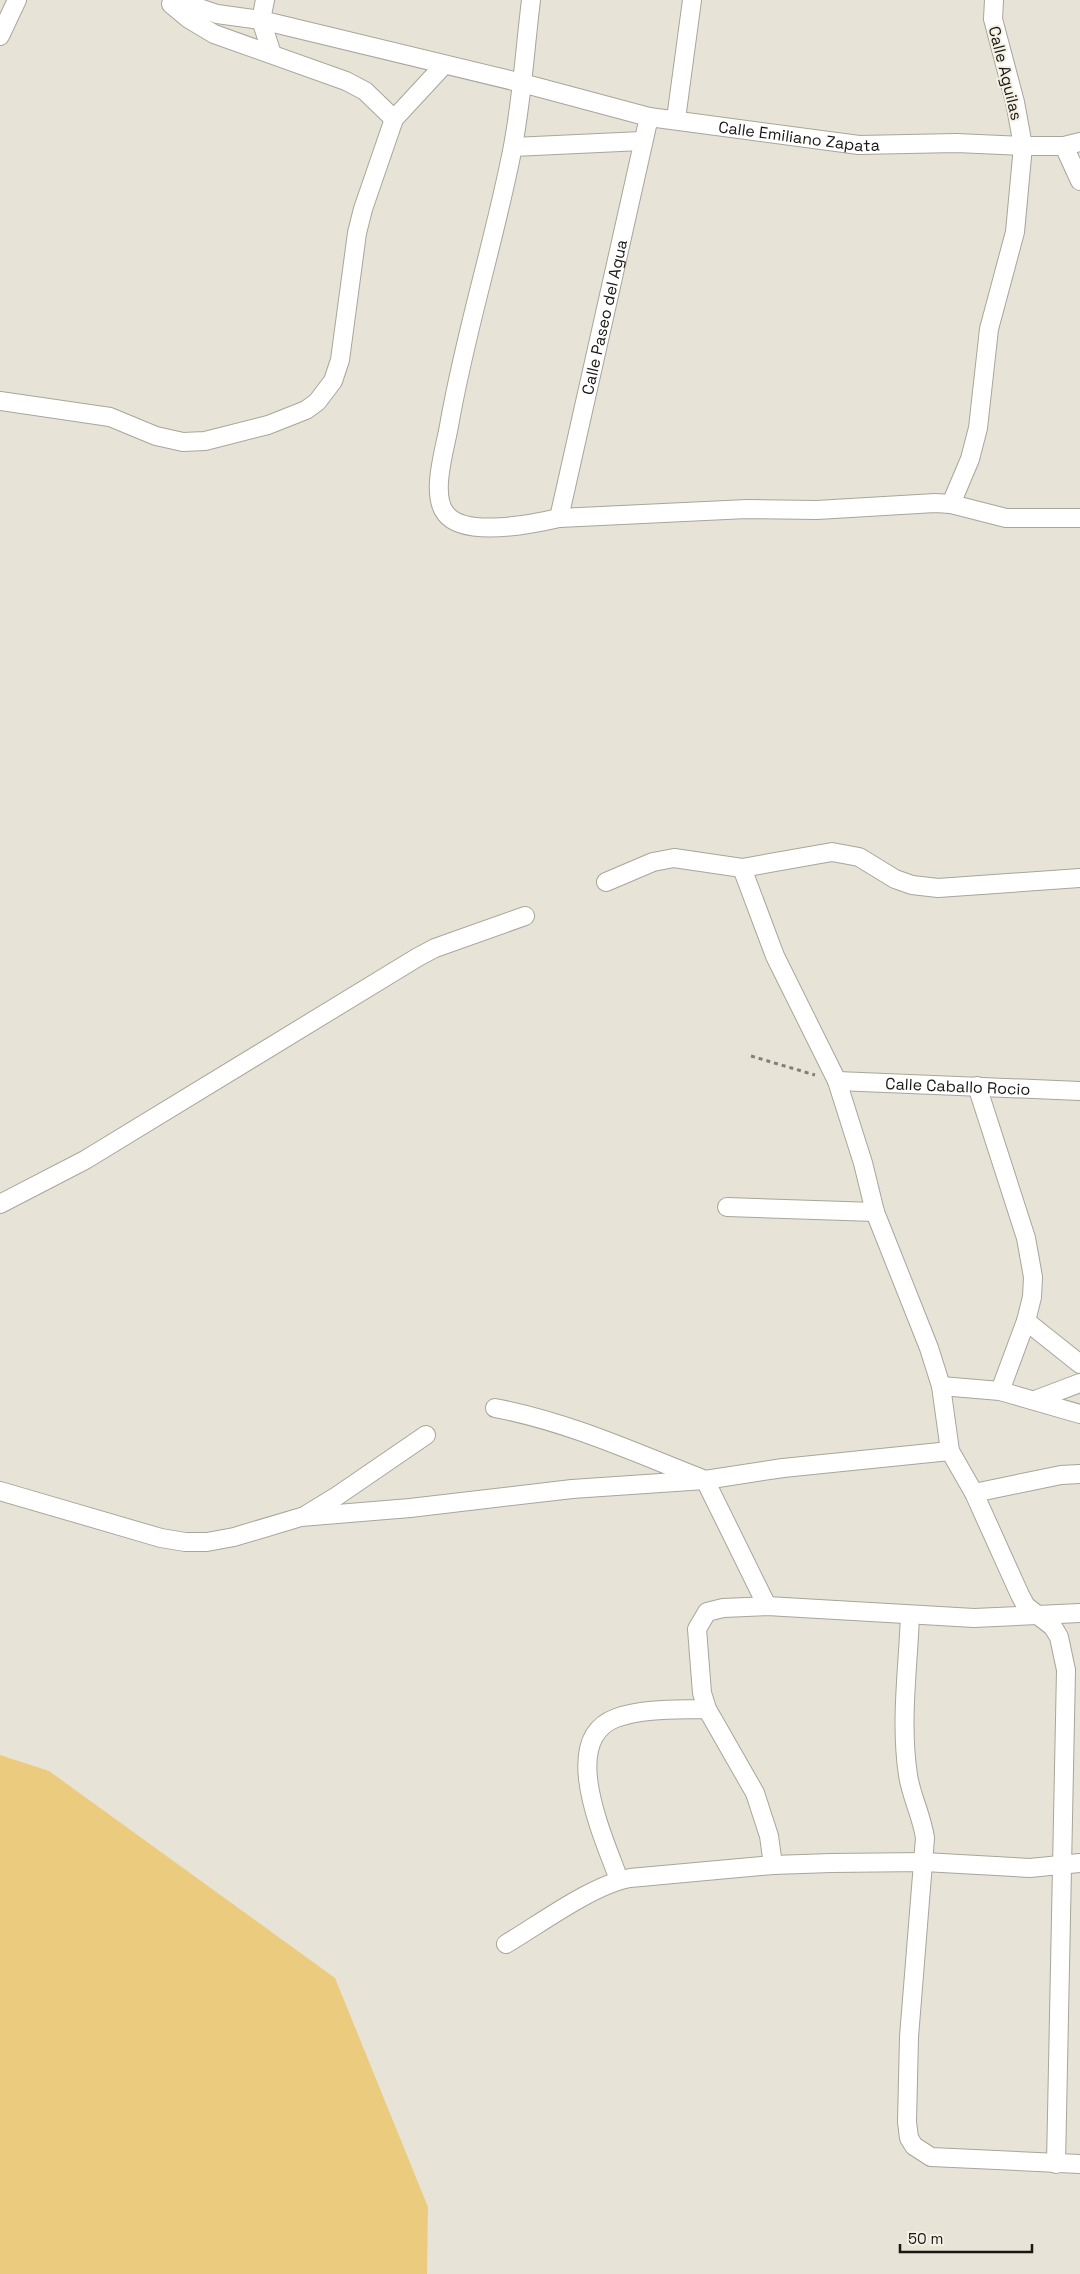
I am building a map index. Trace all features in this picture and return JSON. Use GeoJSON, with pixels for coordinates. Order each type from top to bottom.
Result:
{"type":"FeatureCollection","features":[{"type":"Feature","properties":{"kind":"street"},"geometry":{"type":"LineString","coordinates":[[0,36],[17,0]]}},
{"type":"Feature","properties":{"kind":"street"},"geometry":{"type":"LineString","coordinates":[[167,0],[188,19],[214,34],[346,81],[365,91],[394,119]]}},
{"type":"Feature","properties":{"kind":"street","name":"Calle Emiliano Zapata"},"geometry":{"type":"LineString","coordinates":[[174,0],[217,14],[261,20],[522,83],[649,117],[832,143],[877,145],[956,143],[1023,146],[1072,144]]}},
{"type":"Feature","properties":{"kind":"street"},"geometry":{"type":"LineString","coordinates":[[265,0],[261,20],[272,54]]}},
{"type":"Feature","properties":{"kind":"street"},"geometry":{"type":"LineString","coordinates":[[531,0],[513,146],[453,400],[438,487],[441,506],[446,516],[467,525],[492,528],[530,524],[559,518],[747,509],[818,510],[951,504],[1006,518],[1080,518]]}},
{"type":"Feature","properties":{"kind":"street"},"geometry":{"type":"LineString","coordinates":[[676,120],[692,0]]}},
{"type":"Feature","properties":{"kind":"street","name":"Calle Aguilas"},"geometry":{"type":"LineString","coordinates":[[951,504],[970,459],[978,428],[989,329],[1015,232],[1023,146],[1015,102],[993,19],[994,0]]}},
{"type":"Feature","properties":{"kind":"street"},"geometry":{"type":"LineString","coordinates":[[0,401],[110,417],[156,436],[183,442],[205,441],[268,425],[306,410],[317,402],[333,381],[340,360],[362,209],[394,119],[444,65]]}},
{"type":"Feature","properties":{"kind":"street","name":"Calle Paseo del Agua"},"geometry":{"type":"LineString","coordinates":[[559,518],[642,141],[649,117]]}},
{"type":"Feature","properties":{"kind":"street"},"geometry":{"type":"LineString","coordinates":[[513,146],[642,141]]}},
{"type":"Feature","properties":{"kind":"street"},"geometry":{"type":"LineString","coordinates":[[1072,144],[1080,181]]}},
{"type":"Feature","properties":{"kind":"street"},"geometry":{"type":"LineString","coordinates":[[606,882],[653,862],[674,858],[742,868],[832,852],[859,857],[895,878],[922,887],[938,888],[1080,878]]}},
{"type":"Feature","properties":{"kind":"street"},"geometry":{"type":"LineString","coordinates":[[742,868],[774,956],[837,1081],[863,1163],[875,1212],[929,1348],[941,1386],[950,1450],[974,1493],[1020,1595],[1036,1615],[1053,1627],[1059,1637],[1066,1670],[1056,2164]]}},
{"type":"Feature","properties":{"kind":"street"},"geometry":{"type":"LineString","coordinates":[[0,1204],[85,1160],[418,957],[435,948],[525,916]]}},
{"type":"Feature","properties":{"kind":"street","name":"Calle Caballo Rocio"},"geometry":{"type":"LineString","coordinates":[[837,1081],[1080,1091]]}},
{"type":"Feature","properties":{"kind":"street"},"geometry":{"type":"LineString","coordinates":[[977,1086],[1030,1256],[1033,1276],[1032,1297],[1026,1321],[1000,1391]]}},
{"type":"Feature","properties":{"kind":"street"},"geometry":{"type":"LineString","coordinates":[[727,1207],[875,1212]]}},
{"type":"Feature","properties":{"kind":"street"},"geometry":{"type":"LineString","coordinates":[[1026,1321],[1080,1364]]}},
{"type":"Feature","properties":{"kind":"street"},"geometry":{"type":"LineString","coordinates":[[1035,1400],[1080,1383]]}},
{"type":"Feature","properties":{"kind":"street"},"geometry":{"type":"LineString","coordinates":[[941,1386],[1000,1391],[1080,1414]]}},
{"type":"Feature","properties":{"kind":"street"},"geometry":{"type":"LineString","coordinates":[[496,1408],[536,1416],[567,1425],[705,1480],[767,1606]]}},
{"type":"Feature","properties":{"kind":"street"},"geometry":{"type":"LineString","coordinates":[[301,1517],[337,1496],[426,1435]]}},
{"type":"Feature","properties":{"kind":"street"},"geometry":{"type":"LineString","coordinates":[[0,1491],[143,1532],[184,1542],[207,1542],[234,1537],[301,1517],[410,1508],[572,1489],[705,1480],[783,1468],[950,1450]]}},
{"type":"Feature","properties":{"kind":"street"},"geometry":{"type":"LineString","coordinates":[[974,1493],[1080,1474]]}},
{"type":"Feature","properties":{"kind":"street"},"geometry":{"type":"LineString","coordinates":[[773,1865],[769,1836],[759,1802],[738,1760],[707,1709],[700,1676],[697,1638],[699,1622],[707,1612],[767,1606],[974,1618],[1080,1614]]}},
{"type":"Feature","properties":{"kind":"street"},"geometry":{"type":"LineString","coordinates":[[910,1615],[904,1684],[906,1760],[908,1778],[923,1823],[924,1862],[909,2037],[907,2102],[909,2138],[921,2153],[931,2157],[1080,2164]]}},
{"type":"Feature","properties":{"kind":"street"},"geometry":{"type":"LineString","coordinates":[[619,1880],[595,1814],[589,1784],[587,1764],[589,1747],[594,1734],[602,1725],[629,1714],[707,1709]]}},
{"type":"Feature","properties":{"kind":"street"},"geometry":{"type":"LineString","coordinates":[[506,1944],[588,1895],[619,1880],[773,1865],[924,1862],[1030,1868],[1080,1863]]}},
{"type":"Feature","properties":{"kind":"path"},"geometry":{"type":"LineString","coordinates":[[751,1056],[837,1081]]}},
{"type":"Feature","properties":{"kind":"shaded area"},"geometry":{"type":"Polygon","coordinates":[[[0,1755],[49,1771],[335,1978],[428,2207],[427,2274],[0,2274],[0,1755]]]}}]}
